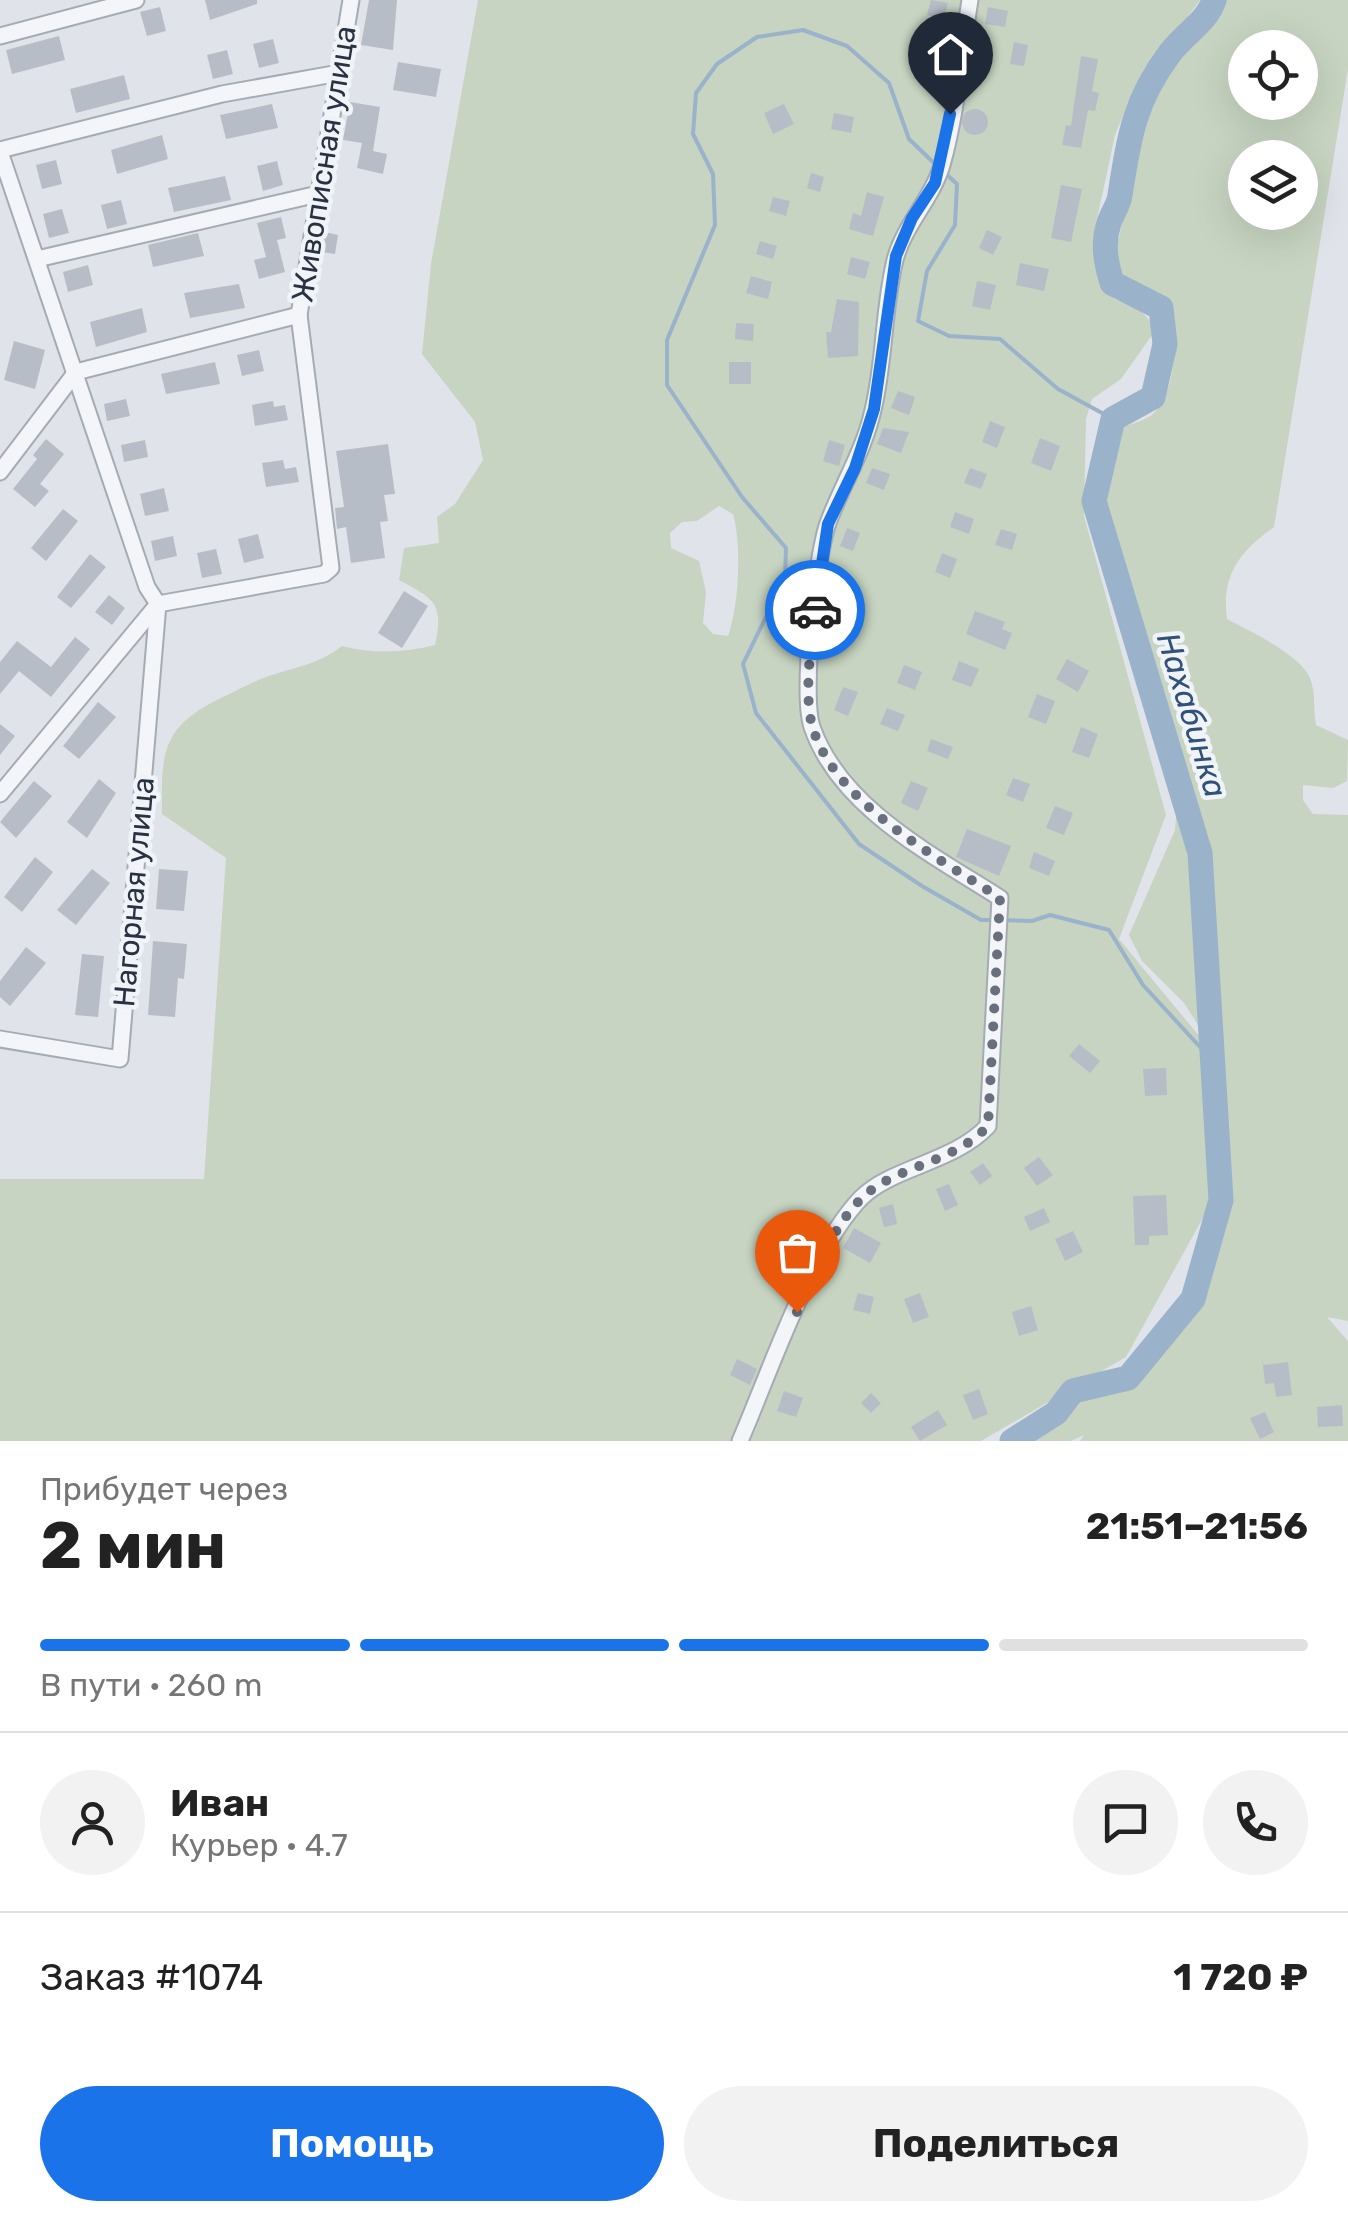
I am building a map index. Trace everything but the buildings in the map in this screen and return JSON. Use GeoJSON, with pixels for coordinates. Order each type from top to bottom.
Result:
{"type":"FeatureCollection","features":[{"type":"Feature","properties":{"kind":"street"},"geometry":{"type":"LineString","coordinates":[[0,36],[136,0]]}},
{"type":"Feature","properties":{"kind":"street","name":"Живописная улица"},"geometry":{"type":"LineString","coordinates":[[158,604],[324,574],[331,568],[299,315],[351,0]]}},
{"type":"Feature","properties":{"kind":"street"},"geometry":{"type":"LineString","coordinates":[[740,1441],[813,1276],[863,1196],[963,1148],[988,1126],[1000,898],[898,832],[849,785],[826,755],[811,723],[811,642],[828,524],[855,468],[874,409],[896,256],[942,163],[970,0]]}},
{"type":"Feature","properties":{"kind":"street"},"geometry":{"type":"LineString","coordinates":[[0,794],[158,604],[147,587],[0,151],[222,94],[338,73]]}},
{"type":"Feature","properties":{"kind":"street"},"geometry":{"type":"LineString","coordinates":[[37,258],[318,194]]}},
{"type":"Feature","properties":{"kind":"street"},"geometry":{"type":"LineString","coordinates":[[0,472],[76,372],[299,315]]}},
{"type":"Feature","properties":{"kind":"street","name":"Нагорная улица"},"geometry":{"type":"LineString","coordinates":[[0,1039],[120,1059],[158,604]]}},
{"type":"Feature","properties":{"kind":"green space"},"geometry":{"type":"Polygon","coordinates":[[[478,0],[1200,0],[1133,92],[1115,135],[1094,233],[1100,271],[1114,299],[1139,309],[1157,328],[1121,379],[1092,399],[1086,419],[1084,516],[1166,815],[1119,939],[1200,1037],[1215,1196],[1126,1357],[981,1441],[0,1441],[0,1179],[204,1179],[226,858],[162,814],[163,773],[169,743],[177,730],[203,708],[259,680],[317,661],[342,646],[389,652],[435,645],[438,620],[434,604],[399,580],[404,548],[439,543],[437,517],[455,504],[483,460],[475,422],[422,354],[431,264],[478,0]],[[719,506],[697,521],[682,522],[670,533],[671,548],[699,561],[706,592],[703,623],[713,634],[728,636],[738,575],[733,514],[719,506]]]}},
{"type":"Feature","properties":{"kind":"green space"},"geometry":{"type":"Polygon","coordinates":[[[1221,0],[1348,0],[1348,69],[1274,527],[1251,545],[1236,566],[1226,603],[1227,619],[1273,644],[1305,669],[1313,689],[1316,725],[1348,740],[1347,781],[1333,788],[1303,785],[1303,800],[1313,814],[1348,815],[1348,1321],[1327,1317],[1348,1341],[1348,1441],[1080,1441],[1084,1435],[1071,1441],[1032,1441],[1065,1421],[1085,1397],[1142,1373],[1160,1343],[1196,1310],[1229,1203],[1218,1056],[1184,1003],[1142,961],[1129,935],[1175,830],[1180,767],[1106,525],[1101,486],[1124,427],[1151,415],[1162,403],[1171,376],[1175,328],[1172,302],[1130,284],[1115,262],[1148,102],[1221,0]]]}},
{"type":"Feature","properties":{"kind":"waterway","name":"Нахабинка"},"geometry":{"type":"LineString","coordinates":[[1012,1441],[1056,1413],[1073,1391],[1128,1378],[1193,1299],[1221,1200],[1200,853],[1094,501],[1113,419],[1153,397],[1165,344],[1161,308],[1112,283],[1106,253],[1107,231],[1119,199],[1135,120],[1148,87],[1170,53],[1206,15],[1214,0]]}},
{"type":"Feature","properties":{"kind":"waterway"},"geometry":{"type":"LineString","coordinates":[[938,167],[909,139],[889,83],[847,46],[803,30],[757,37],[717,64],[696,93],[693,134],[713,174],[715,225],[667,340],[667,385],[742,497],[786,548],[785,578],[743,664],[756,713],[859,844],[981,920],[993,920]]}},
{"type":"Feature","properties":{"kind":"waterway"},"geometry":{"type":"LineString","coordinates":[[945,173],[957,184],[955,225],[927,271],[918,321],[949,336],[1000,339],[1058,389],[1113,419]]}},
{"type":"Feature","properties":{"kind":"waterway"},"geometry":{"type":"LineString","coordinates":[[1002,920],[1032,921],[1050,915],[1109,930],[1143,985],[1212,1060]]}},
{"type":"Feature","properties":{"kind":"way so far"},"geometry":{"type":"LineString","coordinates":[[797,1312],[839,1230],[863,1196],[974,1142],[988,1126],[1000,898],[898,832],[849,785],[826,755],[811,723],[815,610]]}},
{"type":"Feature","properties":{"kind":"route"},"geometry":{"type":"LineString","coordinates":[[815,610],[828,524],[855,468],[874,409],[884,318],[896,256],[912,218],[935,183],[950,114]]}}]}
